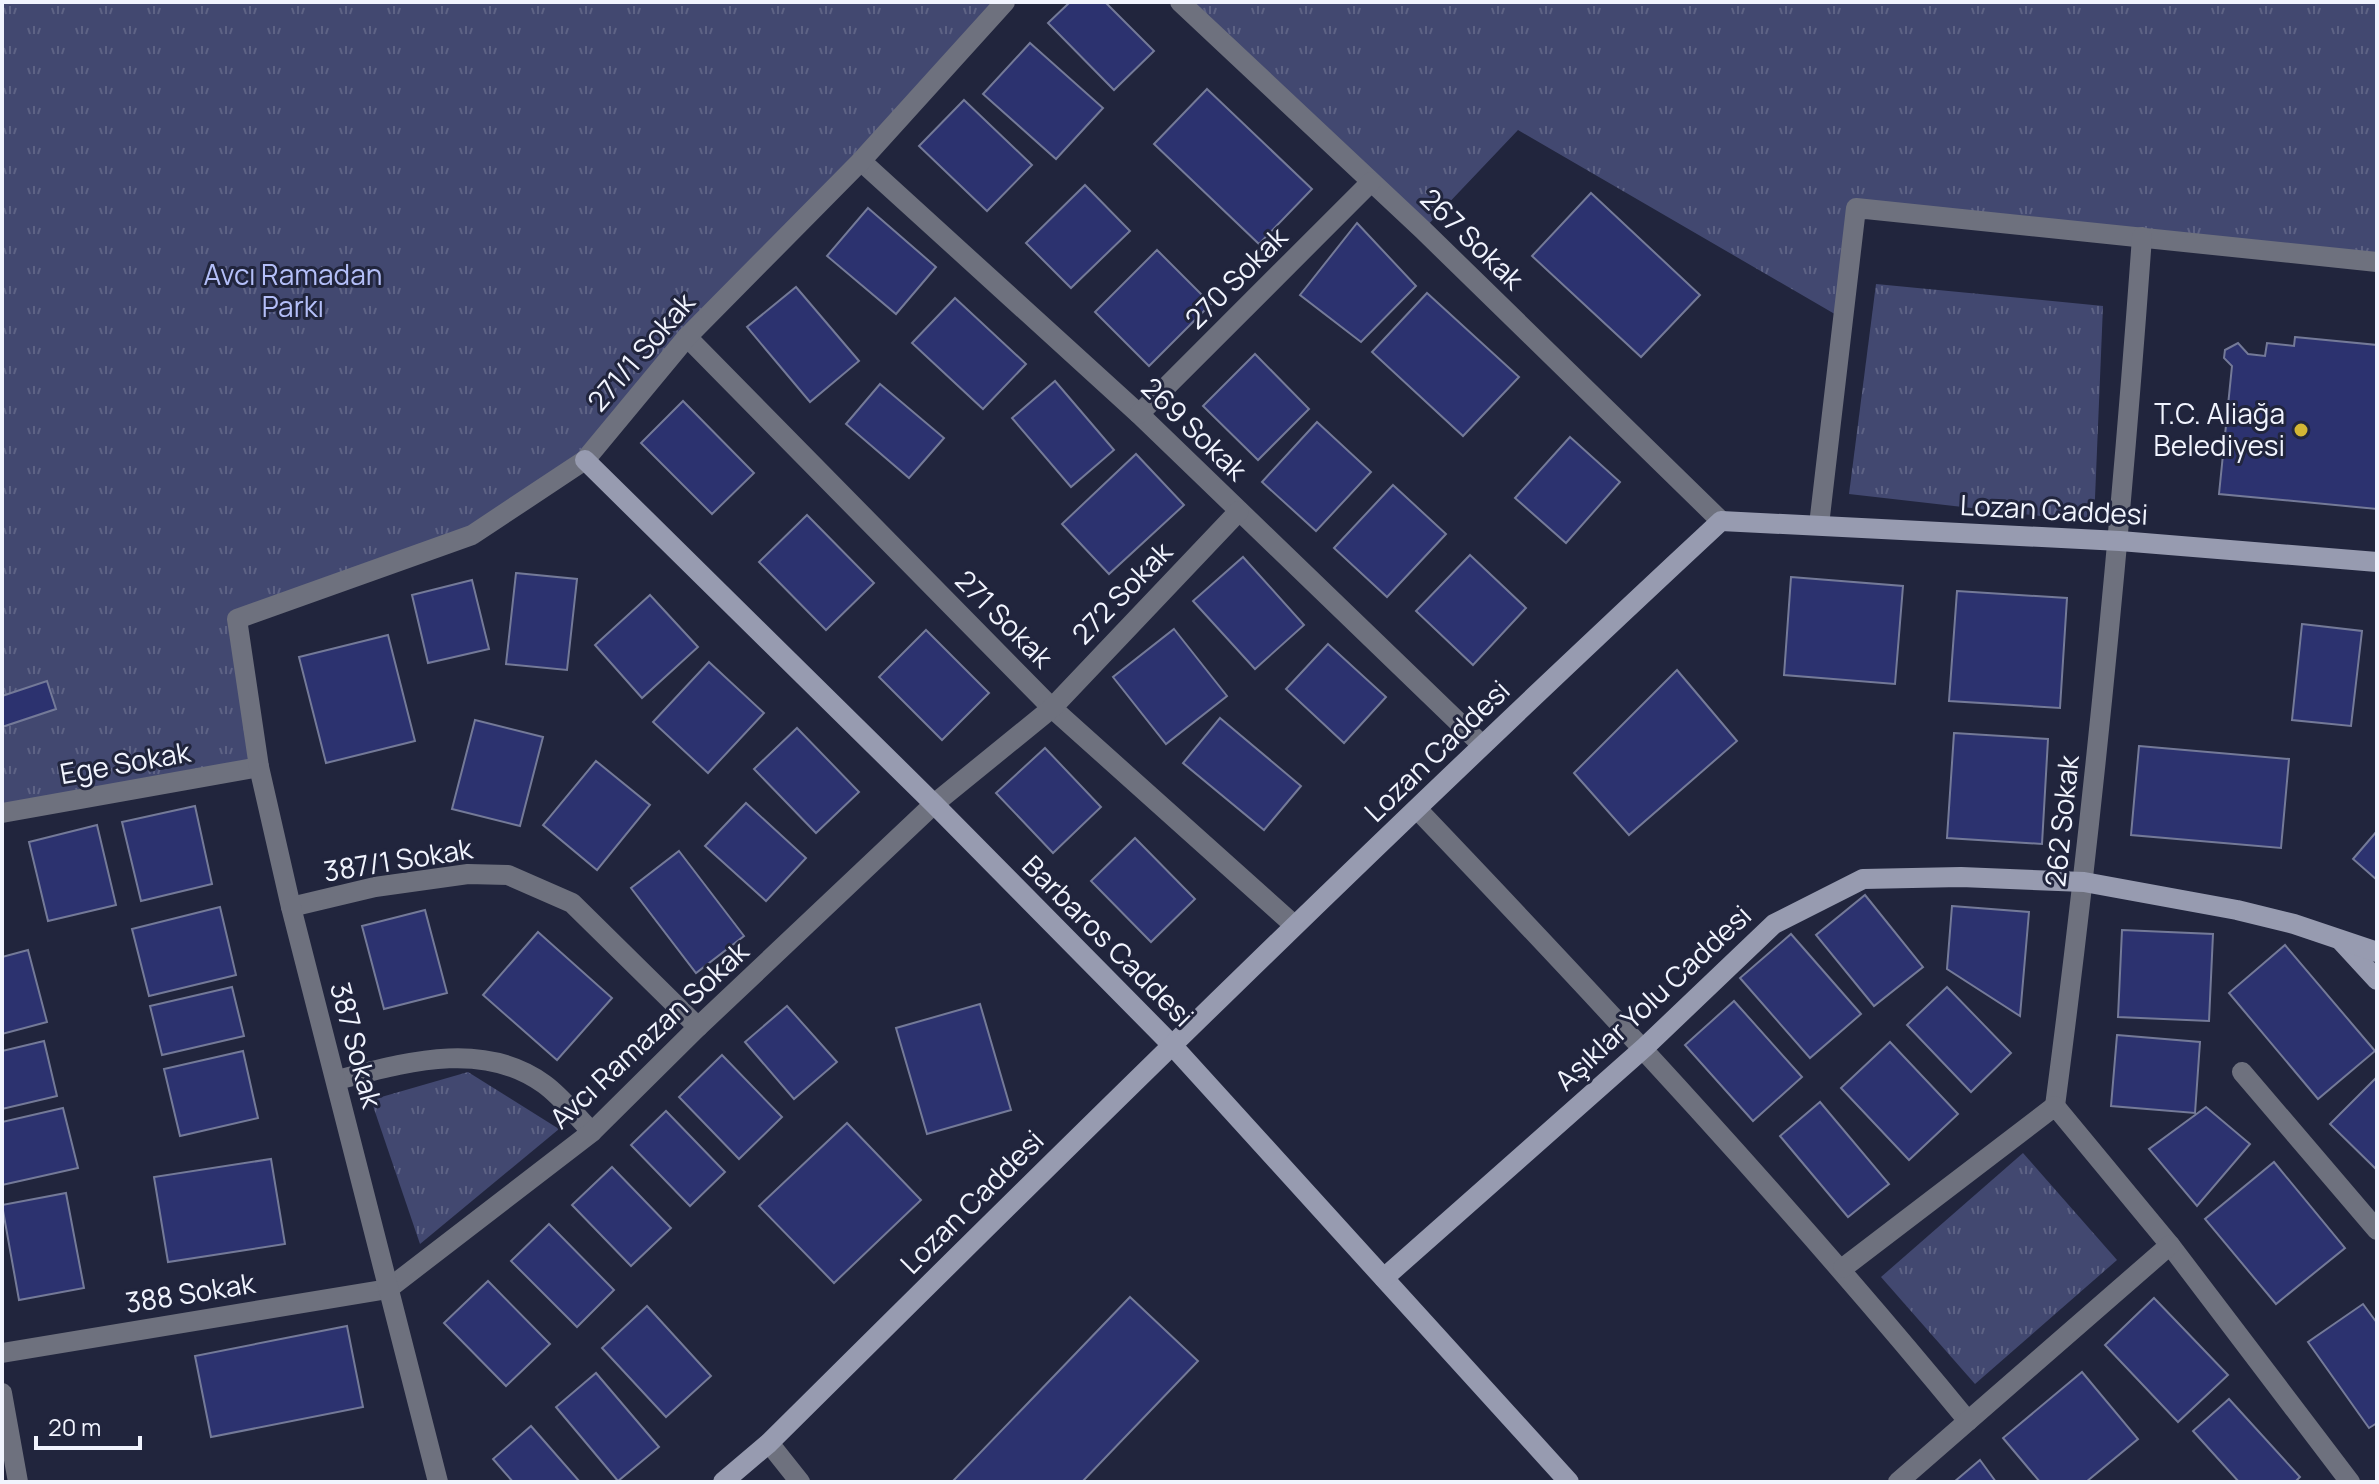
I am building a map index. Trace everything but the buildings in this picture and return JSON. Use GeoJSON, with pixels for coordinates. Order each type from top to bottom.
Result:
{"type":"FeatureCollection","features":[{"type":"Feature","properties":{"kind":"street","name":"271/1 Sokak"},"geometry":{"type":"LineString","coordinates":[[237,619],[472,535],[585,460],[687,337],[861,161],[1005,2]]}},
{"type":"Feature","properties":{"kind":"street","name":"267 Sokak"},"geometry":{"type":"LineString","coordinates":[[1180,2],[1721,521]]}},
{"type":"Feature","properties":{"kind":"street","name":"269 Sokak"},"geometry":{"type":"LineString","coordinates":[[861,161],[1139,414],[1481,744]]}},
{"type":"Feature","properties":{"kind":"street","name":"270 Sokak"},"geometry":{"type":"LineString","coordinates":[[1139,414],[1371,182]]}},
{"type":"Feature","properties":{"kind":"street"},"geometry":{"type":"LineString","coordinates":[[1819,525],[1856,208],[2377,262]]}},
{"type":"Feature","properties":{"kind":"street","name":"262 Sokak"},"geometry":{"type":"LineString","coordinates":[[2055,1106],[2084,882],[2120,541],[2142,237]]}},
{"type":"Feature","properties":{"kind":"street","name":"271 Sokak"},"geometry":{"type":"LineString","coordinates":[[687,337],[1052,708],[1294,925]]}},
{"type":"Feature","properties":{"kind":"street","name":"Barbaros Caddesi"},"geometry":{"type":"LineString","coordinates":[[585,460],[934,804],[1171,1044],[1569,1482]]}},
{"type":"Feature","properties":{"kind":"street","name":"272 Sokak"},"geometry":{"type":"LineString","coordinates":[[934,804],[1052,708],[1239,511]]}},
{"type":"Feature","properties":{"kind":"street","name":"Lozan Caddesi"},"geometry":{"type":"LineString","coordinates":[[723,1482],[769,1443],[1171,1044],[1418,810],[1481,744],[1721,521],[2120,541],[2377,562]]}},
{"type":"Feature","properties":{"kind":"street","name":"387 Sokak"},"geometry":{"type":"LineString","coordinates":[[237,619],[259,767],[291,907],[438,1482]]}},
{"type":"Feature","properties":{"kind":"street","name":"Ege Sokak"},"geometry":{"type":"LineString","coordinates":[[2,813],[259,767]]}},
{"type":"Feature","properties":{"kind":"street","name":"Avcı Ramazan Sokak"},"geometry":{"type":"LineString","coordinates":[[388,1289],[592,1132],[698,1027],[934,804]]}},
{"type":"Feature","properties":{"kind":"street"},"geometry":{"type":"LineString","coordinates":[[1418,810],[1645,1047],[1843,1268],[1968,1421]]}},
{"type":"Feature","properties":{"kind":"street","name":"387/1 Sokak"},"geometry":{"type":"LineString","coordinates":[[291,907],[375,887],[468,874],[508,875],[572,903],[698,1027]]}},
{"type":"Feature","properties":{"kind":"street","name":"Aşıklar Yolu Caddesi"},"geometry":{"type":"LineString","coordinates":[[1384,1278],[1645,1047],[1774,924],[1863,879],[1961,877],[2084,882],[2237,910],[2377,952]]}},
{"type":"Feature","properties":{"kind":"street"},"geometry":{"type":"LineString","coordinates":[[2340,939],[2377,980]]}},
{"type":"Feature","properties":{"kind":"street"},"geometry":{"type":"LineString","coordinates":[[337,1080],[444,1057],[503,1062],[545,1084],[592,1132]]}},
{"type":"Feature","properties":{"kind":"street"},"geometry":{"type":"LineString","coordinates":[[2242,1072],[2377,1230]]}},
{"type":"Feature","properties":{"kind":"street"},"geometry":{"type":"LineString","coordinates":[[1843,1268],[2055,1106],[2170,1245],[2350,1482]]}},
{"type":"Feature","properties":{"kind":"street"},"geometry":{"type":"LineString","coordinates":[[1898,1482],[2170,1245]]}},
{"type":"Feature","properties":{"kind":"street","name":"388 Sokak"},"geometry":{"type":"LineString","coordinates":[[2,1353],[388,1289]]}},
{"type":"Feature","properties":{"kind":"street"},"geometry":{"type":"LineString","coordinates":[[2,1393],[18,1482]]}},
{"type":"Feature","properties":{"kind":"street"},"geometry":{"type":"LineString","coordinates":[[769,1443],[800,1482]]}},
{"type":"Feature","properties":{"kind":"green space","name":"Avcı Ramadan Parkı"},"geometry":{"type":"Polygon","coordinates":[[[2,2],[1005,2],[585,460],[472,535],[237,619],[259,767],[2,813],[2,2]]]}},
{"type":"Feature","properties":{"kind":"green space"},"geometry":{"type":"Polygon","coordinates":[[[1180,2],[2377,2],[2377,262],[1857,208],[1845,320],[1518,130],[1423,230],[1180,2]]]}},
{"type":"Feature","properties":{"kind":"green space"},"geometry":{"type":"Polygon","coordinates":[[[1876,284],[2103,306],[2094,522],[1849,494],[1876,284]]]}},
{"type":"Feature","properties":{"kind":"green space"},"geometry":{"type":"Polygon","coordinates":[[[468,1072],[559,1129],[420,1244],[371,1100],[468,1072]]]}},
{"type":"Feature","properties":{"kind":"green space"},"geometry":{"type":"Polygon","coordinates":[[[2023,1153],[2117,1260],[1975,1384],[1881,1277],[2023,1153]]]}},
{"type":"Feature","properties":{"kind":"place","name":"T.C. Aliağa Belediyesi"},"geometry":{"type":"Point","coordinates":[2301,430]}}]}
